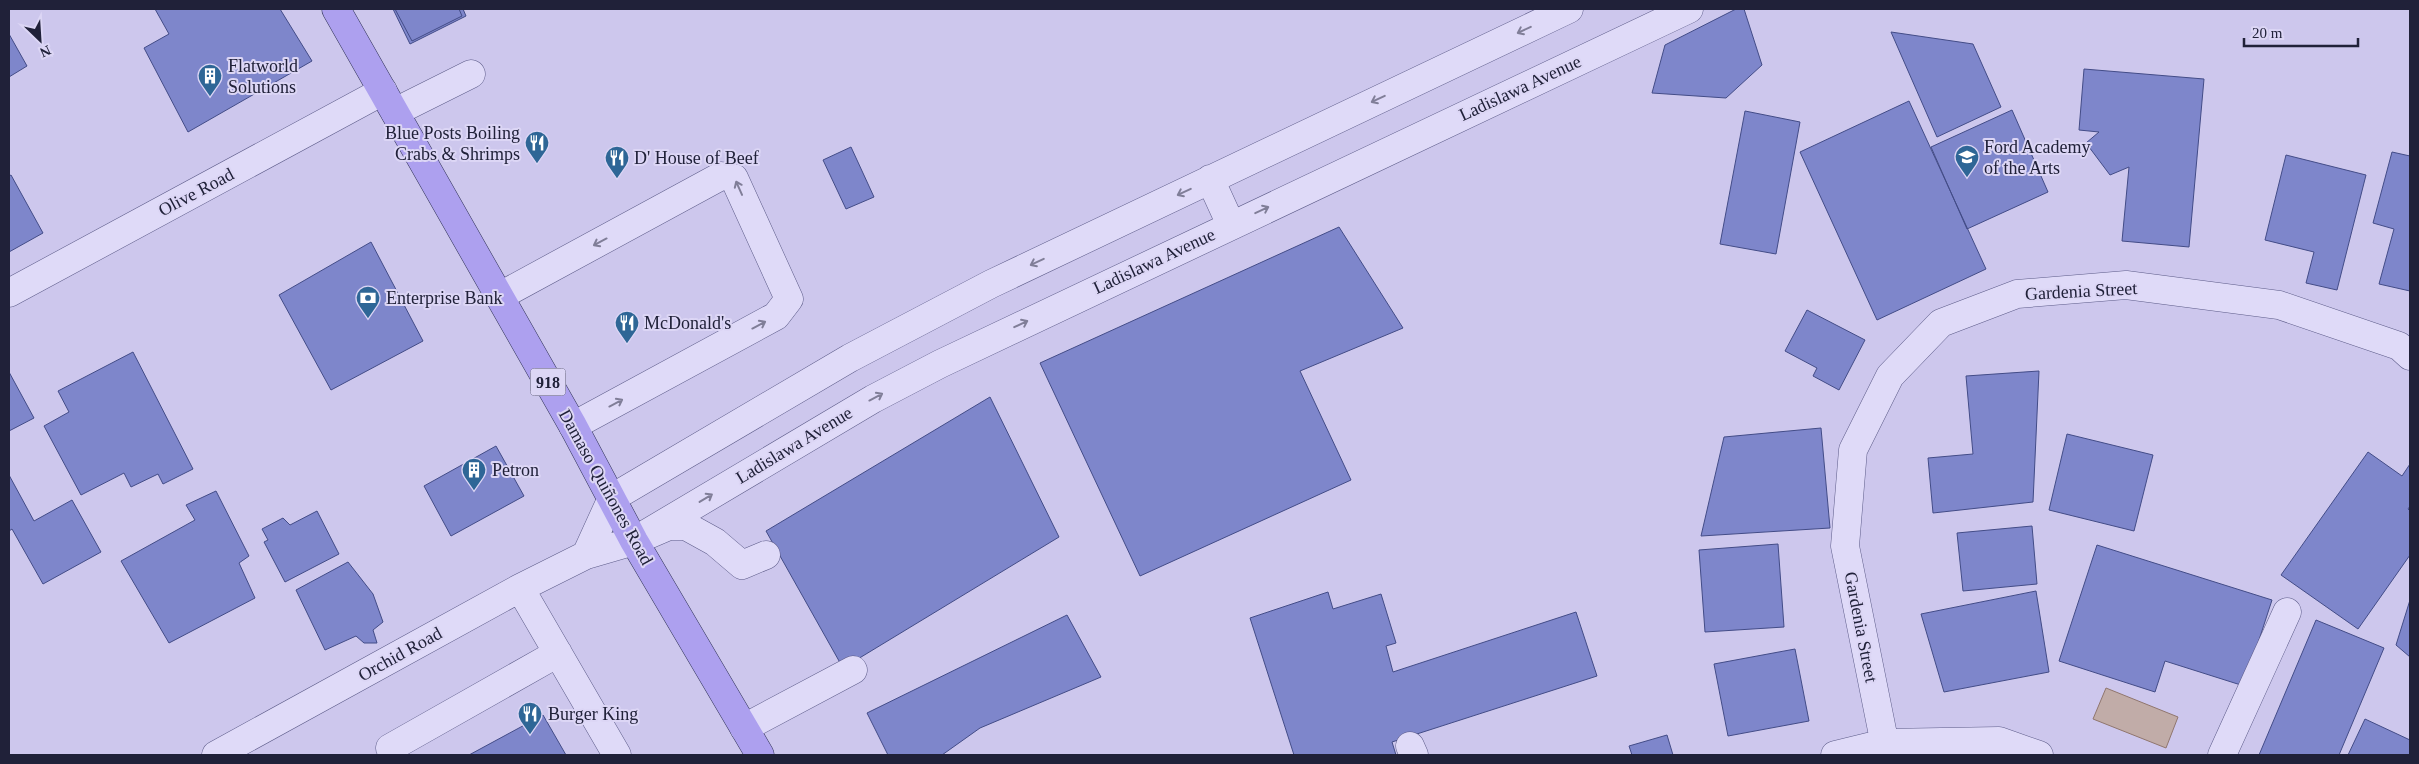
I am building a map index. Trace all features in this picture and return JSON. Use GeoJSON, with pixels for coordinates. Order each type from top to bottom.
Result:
{"type":"FeatureCollection","features":[{"type":"Feature","properties":{"kind":"main road","name":"Damaso Quiñones Road"},"geometry":{"type":"LineString","coordinates":[[336,9],[573,426],[634,541],[760,755]]}},
{"type":"Feature","properties":{"kind":"street"},"geometry":{"type":"LineString","coordinates":[[586,556],[612,498],[783,396],[920,320],[991,284],[1568,9]]}},
{"type":"Feature","properties":{"kind":"street","name":"Ladislawa Avenue"},"geometry":{"type":"LineString","coordinates":[[634,541],[873,398],[1014,327],[1689,9]]}},
{"type":"Feature","properties":{"kind":"street","name":"Olive Road"},"geometry":{"type":"LineString","coordinates":[[9,293],[389,101],[471,74]]}},
{"type":"Feature","properties":{"kind":"street"},"geometry":{"type":"LineString","coordinates":[[500,296],[721,176],[734,178],[790,299],[776,316],[573,426]]}},
{"type":"Feature","properties":{"kind":"street"},"geometry":{"type":"LineString","coordinates":[[1210,179],[1231,225]]}},
{"type":"Feature","properties":{"kind":"street","name":"Gardenia Street"},"geometry":{"type":"LineString","coordinates":[[1886,749],[1845,546],[1853,450],[1890,376],[1941,323],[2017,294],[2126,285],[2279,305],[2399,346],[2410,356]]}},
{"type":"Feature","properties":{"kind":"street"},"geometry":{"type":"LineString","coordinates":[[634,541],[669,526],[686,526],[715,542],[742,565],[766,555]]}},
{"type":"Feature","properties":{"kind":"street","name":"Orchid Road"},"geometry":{"type":"LineString","coordinates":[[216,755],[520,588],[586,556],[634,541]]}},
{"type":"Feature","properties":{"kind":"street"},"geometry":{"type":"LineString","coordinates":[[520,588],[617,755]]}},
{"type":"Feature","properties":{"kind":"street"},"geometry":{"type":"LineString","coordinates":[[2222,755],[2287,612]]}},
{"type":"Feature","properties":{"kind":"street"},"geometry":{"type":"LineString","coordinates":[[394,755],[390,748],[558,653]]}},
{"type":"Feature","properties":{"kind":"street"},"geometry":{"type":"LineString","coordinates":[[744,728],[853,670]]}},
{"type":"Feature","properties":{"kind":"street"},"geometry":{"type":"LineString","coordinates":[[1835,755],[1886,749],[1999,741],[2039,755]]}},
{"type":"Feature","properties":{"kind":"shaded area"},"geometry":{"type":"Polygon","coordinates":[[[2106,688],[2178,717],[2166,748],[2093,719],[2106,688]]]}},
{"type":"Feature","properties":{"kind":"building","name":"Flatworld Solutions"},"geometry":{"type":"Polygon","coordinates":[[[155,9],[280,9],[312,61],[188,132],[144,48],[169,34],[155,9]]]}},
{"type":"Feature","properties":{"kind":"building"},"geometry":{"type":"Polygon","coordinates":[[[393,9],[463,9],[466,16],[410,44],[393,9]]]}},
{"type":"Feature","properties":{"kind":"building"},"geometry":{"type":"Polygon","coordinates":[[[395,9],[459,9],[462,16],[412,41],[395,9]]]}},
{"type":"Feature","properties":{"kind":"building"},"geometry":{"type":"Polygon","coordinates":[[[1736,9],[1744,9],[1762,65],[1726,98],[1652,93],[1665,45],[1736,9]]]}},
{"type":"Feature","properties":{"kind":"building"},"geometry":{"type":"Polygon","coordinates":[[[1891,32],[1973,44],[2001,107],[1937,137],[1891,32]]]}},
{"type":"Feature","properties":{"kind":"building"},"geometry":{"type":"Polygon","coordinates":[[[9,34],[27,66],[9,77],[9,34]]]}},
{"type":"Feature","properties":{"kind":"building"},"geometry":{"type":"Polygon","coordinates":[[[2084,69],[2204,79],[2189,247],[2122,241],[2129,167],[2110,175],[2086,143],[2099,132],[2079,130],[2084,69]]]}},
{"type":"Feature","properties":{"kind":"building"},"geometry":{"type":"Polygon","coordinates":[[[1909,101],[1986,269],[1877,320],[1800,152],[1909,101]]]}},
{"type":"Feature","properties":{"kind":"building"},"geometry":{"type":"Polygon","coordinates":[[[2012,110],[2048,192],[1967,229],[1931,147],[2012,110]]]}},
{"type":"Feature","properties":{"kind":"building"},"geometry":{"type":"Polygon","coordinates":[[[1745,111],[1800,122],[1776,254],[1720,244],[1745,111]]]}},
{"type":"Feature","properties":{"kind":"building"},"geometry":{"type":"Polygon","coordinates":[[[851,147],[874,197],[846,209],[823,160],[851,147]]]}},
{"type":"Feature","properties":{"kind":"building"},"geometry":{"type":"Polygon","coordinates":[[[2392,152],[2410,156],[2410,291],[2379,284],[2394,229],[2373,223],[2392,152]]]}},
{"type":"Feature","properties":{"kind":"building"},"geometry":{"type":"Polygon","coordinates":[[[2286,155],[2366,175],[2337,290],[2306,283],[2314,252],[2265,240],[2286,155]]]}},
{"type":"Feature","properties":{"kind":"building"},"geometry":{"type":"Polygon","coordinates":[[[11,175],[43,233],[9,252],[9,176],[11,175]]]}},
{"type":"Feature","properties":{"kind":"building"},"geometry":{"type":"Polygon","coordinates":[[[1339,227],[1403,328],[1300,371],[1351,480],[1140,576],[1040,363],[1339,227]]]}},
{"type":"Feature","properties":{"kind":"building"},"geometry":{"type":"Polygon","coordinates":[[[371,242],[423,341],[331,390],[279,295],[371,242]]]}},
{"type":"Feature","properties":{"kind":"building"},"geometry":{"type":"Polygon","coordinates":[[[1807,310],[1865,340],[1839,390],[1813,376],[1817,368],[1785,351],[1807,310]]]}},
{"type":"Feature","properties":{"kind":"building"},"geometry":{"type":"Polygon","coordinates":[[[133,352],[193,469],[163,484],[158,474],[131,487],[124,473],[81,495],[44,426],[69,412],[58,391],[133,352]]]}},
{"type":"Feature","properties":{"kind":"building"},"geometry":{"type":"Polygon","coordinates":[[[2039,371],[2033,502],[1933,513],[1928,458],[1973,454],[1966,376],[2039,371]]]}},
{"type":"Feature","properties":{"kind":"building"},"geometry":{"type":"Polygon","coordinates":[[[9,372],[34,418],[9,431],[9,372]]]}},
{"type":"Feature","properties":{"kind":"building"},"geometry":{"type":"Polygon","coordinates":[[[990,397],[1059,537],[843,668],[766,531],[990,397]]]}},
{"type":"Feature","properties":{"kind":"building"},"geometry":{"type":"Polygon","coordinates":[[[1821,428],[1830,528],[1701,536],[1724,437],[1821,428]]]}},
{"type":"Feature","properties":{"kind":"building"},"geometry":{"type":"Polygon","coordinates":[[[2067,434],[2153,455],[2134,531],[2049,510],[2067,434]]]}},
{"type":"Feature","properties":{"kind":"building","name":"Petron"},"geometry":{"type":"Polygon","coordinates":[[[496,446],[524,496],[451,536],[424,486],[496,446]]]}},
{"type":"Feature","properties":{"kind":"building"},"geometry":{"type":"Polygon","coordinates":[[[2368,452],[2402,476],[2410,464],[2410,506],[2408,509],[2410,511],[2410,555],[2358,629],[2281,575],[2368,452]]]}},
{"type":"Feature","properties":{"kind":"building"},"geometry":{"type":"Polygon","coordinates":[[[9,475],[34,521],[72,500],[101,552],[43,584],[12,529],[9,531],[9,475]]]}},
{"type":"Feature","properties":{"kind":"building"},"geometry":{"type":"Polygon","coordinates":[[[216,491],[249,556],[239,563],[255,598],[169,643],[121,561],[195,520],[186,505],[216,491]]]}},
{"type":"Feature","properties":{"kind":"building"},"geometry":{"type":"Polygon","coordinates":[[[317,511],[339,554],[285,582],[264,542],[268,540],[262,529],[283,518],[290,525],[317,511]]]}},
{"type":"Feature","properties":{"kind":"building"},"geometry":{"type":"Polygon","coordinates":[[[2032,526],[2037,584],[1963,591],[1957,533],[2032,526]]]}},
{"type":"Feature","properties":{"kind":"building"},"geometry":{"type":"Polygon","coordinates":[[[1778,544],[1784,627],[1705,632],[1699,550],[1778,544]]]}},
{"type":"Feature","properties":{"kind":"building"},"geometry":{"type":"Polygon","coordinates":[[[2097,545],[2272,600],[2244,686],[2165,661],[2155,692],[2059,661],[2097,545]]]}},
{"type":"Feature","properties":{"kind":"building"},"geometry":{"type":"Polygon","coordinates":[[[348,562],[373,594],[383,622],[373,630],[377,643],[364,643],[356,636],[325,650],[296,590],[348,562]]]}},
{"type":"Feature","properties":{"kind":"building"},"geometry":{"type":"Polygon","coordinates":[[[2036,591],[2049,672],[1944,692],[1921,614],[2036,591]]]}},
{"type":"Feature","properties":{"kind":"building"},"geometry":{"type":"Polygon","coordinates":[[[1328,592],[1333,609],[1381,594],[1396,643],[1386,646],[1393,672],[1576,612],[1597,676],[1392,742],[1396,755],[1294,755],[1250,618],[1328,592]]]}},
{"type":"Feature","properties":{"kind":"building"},"geometry":{"type":"Polygon","coordinates":[[[2410,600],[2410,657],[2396,645],[2410,600]]]}},
{"type":"Feature","properties":{"kind":"building"},"geometry":{"type":"Polygon","coordinates":[[[1067,615],[1101,677],[980,728],[942,755],[888,755],[867,713],[1067,615]]]}},
{"type":"Feature","properties":{"kind":"building"},"geometry":{"type":"Polygon","coordinates":[[[2316,620],[2384,648],[2339,755],[2259,755],[2316,620]]]}},
{"type":"Feature","properties":{"kind":"building"},"geometry":{"type":"Polygon","coordinates":[[[1795,649],[1809,721],[1728,736],[1714,664],[1795,649]]]}},
{"type":"Feature","properties":{"kind":"building","name":"Burger King"},"geometry":{"type":"Polygon","coordinates":[[[543,715],[566,755],[469,755],[543,715]]]}},
{"type":"Feature","properties":{"kind":"building"},"geometry":{"type":"Polygon","coordinates":[[[2365,719],[2410,740],[2410,755],[2348,755],[2365,719]]]}},
{"type":"Feature","properties":{"kind":"building"},"geometry":{"type":"Polygon","coordinates":[[[1667,735],[1673,755],[1632,755],[1629,746],[1667,735]]]}},
{"type":"Feature","properties":{"kind":"place","name":"Flatworld Solutions"},"geometry":{"type":"Point","coordinates":[210,97]}},
{"type":"Feature","properties":{"kind":"place","name":"Blue Posts Boiling Crabs & Shrimps"},"geometry":{"type":"Point","coordinates":[537,164]}},
{"type":"Feature","properties":{"kind":"place","name":"Ford Academy of the Arts"},"geometry":{"type":"Point","coordinates":[1967,178]}},
{"type":"Feature","properties":{"kind":"place","name":"D' House of Beef"},"geometry":{"type":"Point","coordinates":[617,179]}},
{"type":"Feature","properties":{"kind":"place","name":"Enterprise Bank"},"geometry":{"type":"Point","coordinates":[368,319]}},
{"type":"Feature","properties":{"kind":"place","name":"McDonald's"},"geometry":{"type":"Point","coordinates":[627,344]}},
{"type":"Feature","properties":{"kind":"place","name":"Petron"},"geometry":{"type":"Point","coordinates":[474,491]}},
{"type":"Feature","properties":{"kind":"place","name":"Burger King"},"geometry":{"type":"Point","coordinates":[530,735]}}]}
